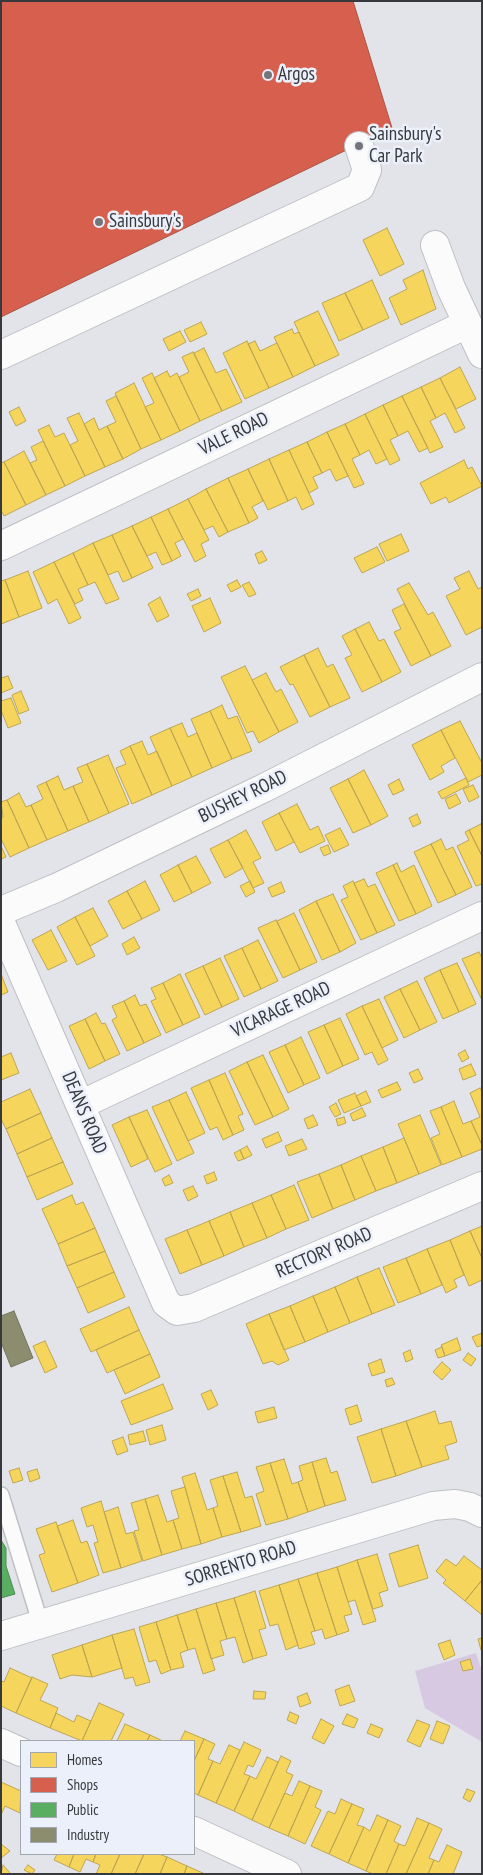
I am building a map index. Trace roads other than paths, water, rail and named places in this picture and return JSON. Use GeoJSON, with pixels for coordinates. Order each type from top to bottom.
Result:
{"type":"FeatureCollection","features":[{"type":"Feature","properties":{"kind":"street"},"geometry":{"type":"LineString","coordinates":[[1,355],[360,187],[368,170],[359,146]]}},
{"type":"Feature","properties":{"kind":"street"},"geometry":{"type":"LineString","coordinates":[[435,245],[467,324],[482,354]]}},
{"type":"Feature","properties":{"kind":"street","name":"VALE ROAD"},"geometry":{"type":"LineString","coordinates":[[1,546],[467,324]]}},
{"type":"Feature","properties":{"kind":"street","name":"BUSHEY ROAD"},"geometry":{"type":"LineString","coordinates":[[1,911],[56,888],[264,788],[482,677]]}},
{"type":"Feature","properties":{"kind":"street","name":"VICARAGE ROAD"},"geometry":{"type":"LineString","coordinates":[[80,1105],[482,916]]}},
{"type":"Feature","properties":{"kind":"street","name":"DEANS ROAD"},"geometry":{"type":"LineString","coordinates":[[1,923],[166,1303]]}},
{"type":"Feature","properties":{"kind":"street","name":"RECTORY ROAD"},"geometry":{"type":"LineString","coordinates":[[166,1303],[177,1311],[194,1308],[482,1186]]}},
{"type":"Feature","properties":{"kind":"street","name":"SORRENTO ROAD"},"geometry":{"type":"LineString","coordinates":[[1,1636],[433,1506],[454,1504],[470,1507],[482,1513]]}},
{"type":"Feature","properties":{"kind":"street"},"geometry":{"type":"LineString","coordinates":[[1,1743],[20,1752]]}},
{"type":"Feature","properties":{"kind":"street"},"geometry":{"type":"LineString","coordinates":[[195,1831],[287,1874]]}},
{"type":"Feature","properties":{"kind":"lane"},"geometry":{"type":"LineString","coordinates":[[1,1495],[41,1625]]}},
{"type":"Feature","properties":{"kind":"place","name":"Argos"},"geometry":{"type":"Point","coordinates":[268,75]}},
{"type":"Feature","properties":{"kind":"place","name":"Sainsbury's Car Park"},"geometry":{"type":"Point","coordinates":[359,146]}},
{"type":"Feature","properties":{"kind":"place","name":"Sainsbury's"},"geometry":{"type":"Point","coordinates":[99,222]}}]}
